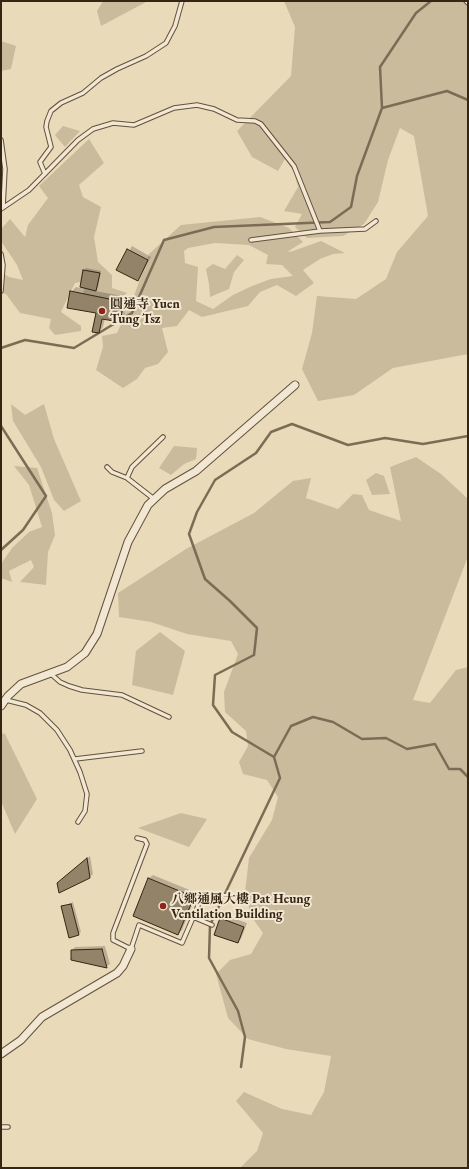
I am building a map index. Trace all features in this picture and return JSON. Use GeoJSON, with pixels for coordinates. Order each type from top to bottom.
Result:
{"type":"FeatureCollection","features":[{"type":"Feature","properties":{"kind":"street"},"geometry":{"type":"LineString","coordinates":[[1,706],[21,684],[67,667],[85,653],[97,634],[128,542],[148,505],[165,489],[196,471],[296,385]]}},
{"type":"Feature","properties":{"kind":"street"},"geometry":{"type":"LineString","coordinates":[[1,1054],[25,1036],[42,1017],[117,973],[123,966],[131,949]]}},
{"type":"Feature","properties":{"kind":"lane"},"geometry":{"type":"LineString","coordinates":[[45,174],[40,162],[52,144],[46,127],[51,111],[61,103],[83,93],[101,78],[116,69],[146,56],[166,42],[175,26],[182,1]]}},
{"type":"Feature","properties":{"kind":"lane"},"geometry":{"type":"LineString","coordinates":[[2,208],[29,190],[78,140],[93,129],[113,123],[134,125],[174,108],[197,105],[214,109],[237,120],[254,121],[261,124],[294,166],[320,231]]}},
{"type":"Feature","properties":{"kind":"lane"},"geometry":{"type":"LineString","coordinates":[[1,140],[5,169],[2,208]]}},
{"type":"Feature","properties":{"kind":"lane"},"geometry":{"type":"LineString","coordinates":[[251,240],[320,231],[365,229],[376,220]]}},
{"type":"Feature","properties":{"kind":"lane"},"geometry":{"type":"LineString","coordinates":[[1,254],[3,270],[1,291]]}},
{"type":"Feature","properties":{"kind":"lane"},"geometry":{"type":"LineString","coordinates":[[126,478],[132,467],[163,437]]}},
{"type":"Feature","properties":{"kind":"lane"},"geometry":{"type":"LineString","coordinates":[[107,467],[112,472],[126,478],[154,499]]}},
{"type":"Feature","properties":{"kind":"lane"},"geometry":{"type":"LineString","coordinates":[[49,673],[60,682],[69,686],[82,690],[122,695],[169,717]]}},
{"type":"Feature","properties":{"kind":"lane"},"geometry":{"type":"LineString","coordinates":[[6,700],[26,705],[40,713],[57,730],[75,759],[87,794],[85,811],[78,822]]}},
{"type":"Feature","properties":{"kind":"lane"},"geometry":{"type":"LineString","coordinates":[[75,759],[142,751]]}},
{"type":"Feature","properties":{"kind":"lane"},"geometry":{"type":"LineString","coordinates":[[137,838],[144,840],[147,844],[112,937],[113,940],[131,949],[140,925],[182,943],[198,906]]}},
{"type":"Feature","properties":{"kind":"lane"},"geometry":{"type":"LineString","coordinates":[[193,917],[212,925]]}},
{"type":"Feature","properties":{"kind":"lane"},"geometry":{"type":"LineString","coordinates":[[1,1127],[8,1126]]}},
{"type":"Feature","properties":{"kind":"shaded area"},"geometry":{"type":"Polygon","coordinates":[[[103,1],[148,1],[101,26],[97,11],[103,1]]]}},
{"type":"Feature","properties":{"kind":"shaded area"},"geometry":{"type":"Polygon","coordinates":[[[284,1],[468,1],[468,354],[393,368],[354,395],[318,401],[302,369],[312,333],[317,296],[356,299],[386,279],[397,252],[428,216],[414,136],[400,128],[388,160],[378,202],[364,224],[343,236],[307,238],[295,227],[302,214],[284,211],[298,187],[294,172],[285,159],[278,171],[252,157],[237,131],[291,76],[295,27],[284,1]]]}},
{"type":"Feature","properties":{"kind":"shaded area"},"geometry":{"type":"Polygon","coordinates":[[[1,41],[16,46],[11,69],[1,71],[1,41]]]}},
{"type":"Feature","properties":{"kind":"shaded area"},"geometry":{"type":"Polygon","coordinates":[[[63,126],[80,131],[65,147],[55,135],[63,126]]]}},
{"type":"Feature","properties":{"kind":"shaded area"},"geometry":{"type":"Polygon","coordinates":[[[89,139],[104,163],[79,185],[83,197],[101,207],[94,237],[98,262],[112,275],[112,288],[127,293],[113,306],[80,302],[87,281],[75,283],[61,312],[81,326],[81,331],[55,335],[49,328],[51,319],[20,313],[6,294],[1,293],[1,272],[9,277],[23,280],[17,265],[1,241],[2,228],[10,219],[25,237],[28,225],[48,198],[39,186],[89,139]]]}},
{"type":"Feature","properties":{"kind":"shaded area"},"geometry":{"type":"Polygon","coordinates":[[[260,217],[289,228],[303,242],[287,252],[321,241],[345,253],[333,254],[320,259],[303,270],[314,283],[296,296],[277,285],[260,292],[248,306],[202,317],[189,310],[177,326],[162,328],[168,352],[158,364],[145,368],[137,379],[123,388],[96,370],[103,347],[102,336],[117,333],[135,293],[149,254],[181,225],[260,217]],[[215,243],[188,248],[184,251],[185,263],[198,267],[196,301],[213,309],[233,295],[252,286],[271,279],[293,276],[282,265],[266,264],[268,255],[249,245],[215,243]]]}},
{"type":"Feature","properties":{"kind":"shaded area"},"geometry":{"type":"Polygon","coordinates":[[[237,255],[244,260],[234,272],[229,289],[210,297],[206,269],[213,264],[225,269],[237,255]]]}},
{"type":"Feature","properties":{"kind":"shaded area"},"geometry":{"type":"Polygon","coordinates":[[[11,404],[25,415],[44,404],[54,439],[81,501],[64,511],[54,500],[41,467],[13,421],[11,404]]]}},
{"type":"Feature","properties":{"kind":"shaded area"},"geometry":{"type":"Polygon","coordinates":[[[174,446],[197,448],[196,459],[184,464],[171,475],[159,468],[174,446]]]}},
{"type":"Feature","properties":{"kind":"shaded area"},"geometry":{"type":"Polygon","coordinates":[[[416,457],[441,474],[468,499],[467,559],[413,700],[430,703],[456,670],[468,667],[468,1168],[240,1168],[257,1151],[263,1133],[236,1101],[244,1092],[282,1109],[311,1115],[324,1092],[331,1056],[286,1049],[248,1039],[228,1018],[216,974],[230,960],[251,954],[263,933],[251,916],[245,892],[249,858],[272,820],[278,797],[267,780],[243,774],[239,762],[248,746],[246,731],[225,712],[224,692],[238,654],[231,641],[187,634],[151,622],[119,617],[118,593],[186,549],[254,513],[293,481],[311,478],[306,498],[338,509],[353,494],[362,495],[369,510],[401,521],[390,467],[416,457]]]}},
{"type":"Feature","properties":{"kind":"shaded area"},"geometry":{"type":"Polygon","coordinates":[[[14,466],[37,468],[52,513],[55,535],[48,552],[46,585],[20,582],[34,567],[31,560],[9,571],[12,582],[1,578],[1,564],[12,548],[29,532],[42,527],[29,485],[14,466]]]}},
{"type":"Feature","properties":{"kind":"shaded area"},"geometry":{"type":"Polygon","coordinates":[[[376,473],[384,476],[390,494],[372,495],[366,480],[376,473]]]}},
{"type":"Feature","properties":{"kind":"shaded area"},"geometry":{"type":"Polygon","coordinates":[[[160,632],[185,651],[173,695],[132,685],[136,651],[160,632]]]}},
{"type":"Feature","properties":{"kind":"shaded area"},"geometry":{"type":"Polygon","coordinates":[[[1,733],[5,734],[37,799],[15,834],[1,801],[1,733]]]}},
{"type":"Feature","properties":{"kind":"shaded area"},"geometry":{"type":"Polygon","coordinates":[[[181,813],[207,819],[189,847],[138,828],[181,813]]]}},
{"type":"Feature","properties":{"kind":"building"},"geometry":{"type":"Polygon","coordinates":[[[127,249],[148,260],[138,281],[116,270],[127,249]]]}},
{"type":"Feature","properties":{"kind":"building"},"geometry":{"type":"Polygon","coordinates":[[[83,270],[100,273],[96,291],[80,287],[83,270]]]}},
{"type":"Feature","properties":{"kind":"building","name":"圓通寺 Yuen Tung Tsz"},"geometry":{"type":"Polygon","coordinates":[[[70,291],[124,302],[120,322],[102,319],[99,333],[92,332],[96,313],[67,308],[70,291]]]}},
{"type":"Feature","properties":{"kind":"building"},"geometry":{"type":"Polygon","coordinates":[[[87,858],[90,878],[59,893],[57,883],[87,858]]]}},
{"type":"Feature","properties":{"kind":"building","name":"八鄉通風大樓 Pat Heung Ventilation Building"},"geometry":{"type":"Polygon","coordinates":[[[148,878],[194,897],[178,935],[133,916],[148,878]]]}},
{"type":"Feature","properties":{"kind":"building"},"geometry":{"type":"Polygon","coordinates":[[[71,904],[79,935],[69,938],[61,906],[71,904]]]}},
{"type":"Feature","properties":{"kind":"building"},"geometry":{"type":"Polygon","coordinates":[[[220,918],[244,927],[238,943],[214,935],[220,918]]]}},
{"type":"Feature","properties":{"kind":"building"},"geometry":{"type":"Polygon","coordinates":[[[102,949],[107,968],[71,960],[71,950],[102,949]]]}},
{"type":"Feature","properties":{"kind":"waterway"},"geometry":{"type":"LineString","coordinates":[[382,108],[380,67],[416,13],[431,1]]}},
{"type":"Feature","properties":{"kind":"waterway"},"geometry":{"type":"LineString","coordinates":[[1,348],[25,340],[74,348],[132,313],[164,240],[214,227],[330,222],[351,207],[357,176],[382,108],[447,91],[468,100]]}},
{"type":"Feature","properties":{"kind":"waterway"},"geometry":{"type":"LineString","coordinates":[[274,757],[232,732],[213,705],[215,675],[254,655],[257,628],[205,579],[189,534],[197,512],[215,480],[256,453],[271,432],[292,424],[348,445],[385,438],[423,444],[468,436]]}},
{"type":"Feature","properties":{"kind":"waterway"},"geometry":{"type":"LineString","coordinates":[[1,426],[46,496],[23,530],[1,550]]}},
{"type":"Feature","properties":{"kind":"waterway"},"geometry":{"type":"LineString","coordinates":[[241,1067],[245,1037],[238,1011],[209,958],[210,925],[280,778],[274,757],[291,726],[313,717],[333,722],[362,739],[386,738],[407,749],[435,744],[449,769],[460,769],[468,777]]}},
{"type":"Feature","properties":{"kind":"place","name":"圓通寺 Yuen Tung Tsz"},"geometry":{"type":"Point","coordinates":[102,311]}},
{"type":"Feature","properties":{"kind":"place","name":"八鄉通風大樓 Pat Heung Ventilation Building"},"geometry":{"type":"Point","coordinates":[163,906]}}]}
